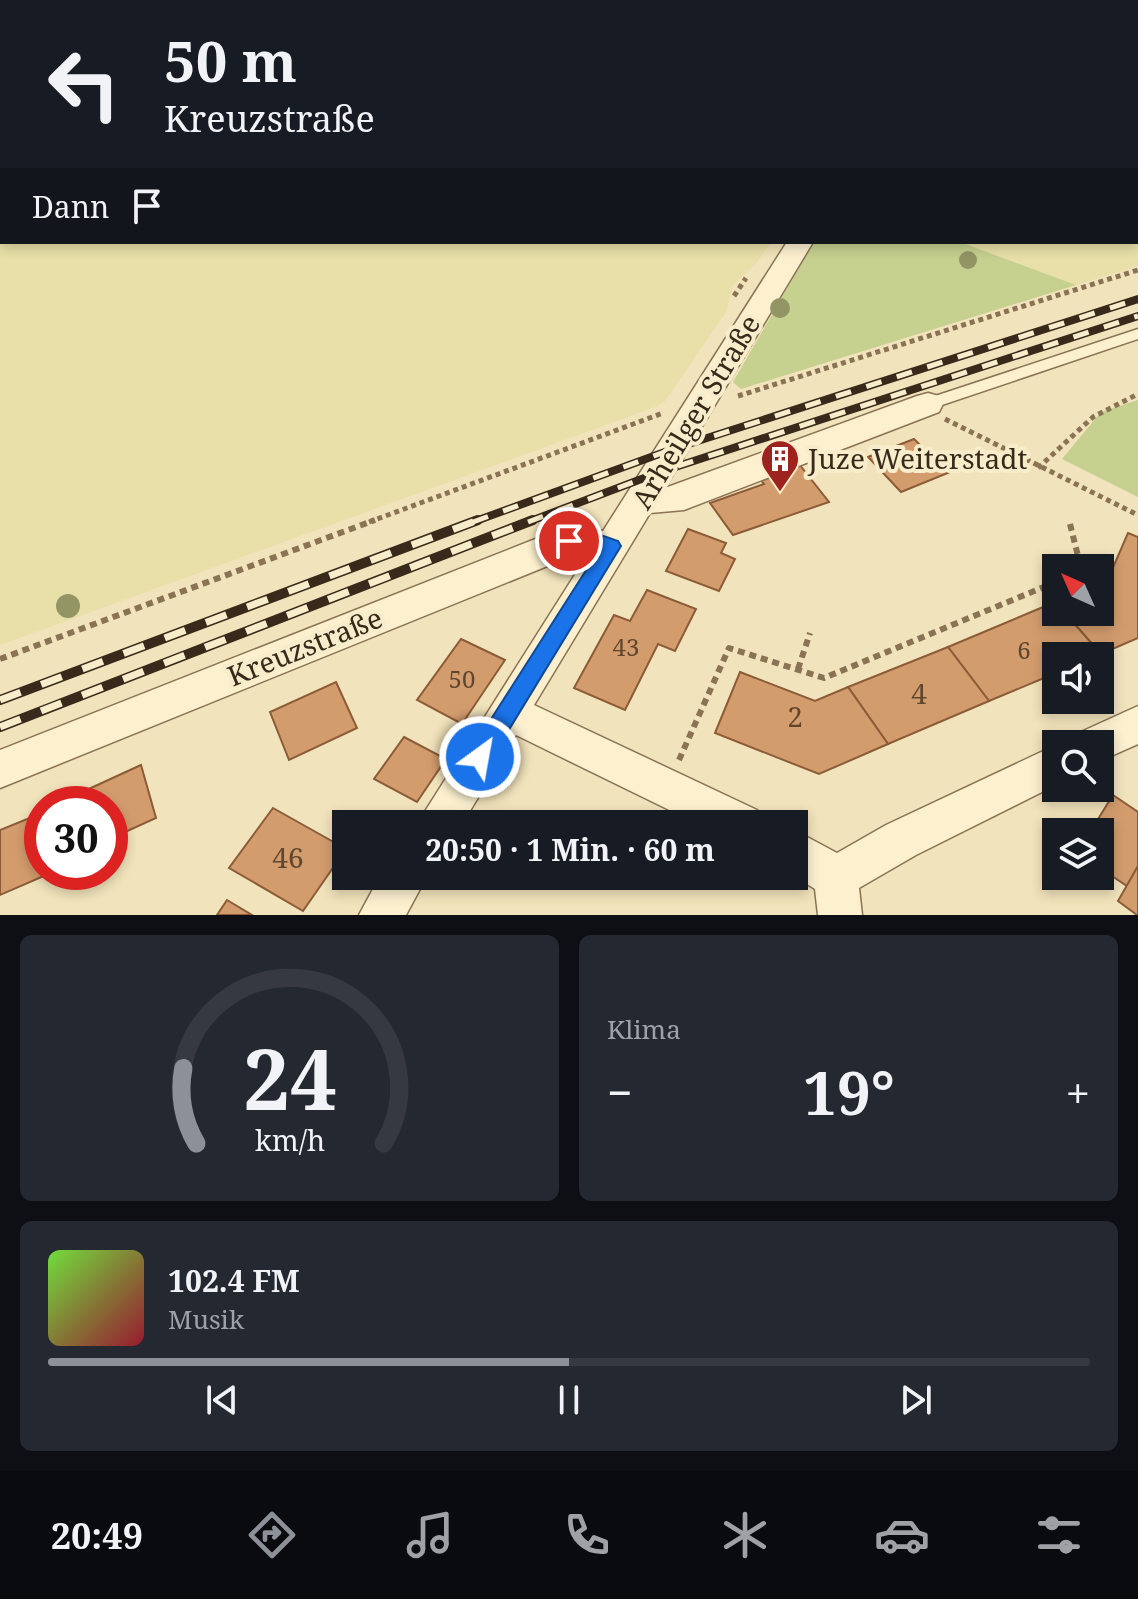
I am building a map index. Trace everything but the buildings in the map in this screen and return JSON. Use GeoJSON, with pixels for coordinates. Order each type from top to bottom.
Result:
{"type":"FeatureCollection","features":[{"type":"Feature","properties":{"kind":"street","name":"Arheilger Straße"},"geometry":{"type":"LineString","coordinates":[[447,810],[611,546],[644,500],[694,410],[799,244]]}},
{"type":"Feature","properties":{"kind":"street"},"geometry":{"type":"LineString","coordinates":[[644,500],[672,501],[928,404]]}},
{"type":"Feature","properties":{"kind":"street","name":"Kreuzstraße"},"geometry":{"type":"LineString","coordinates":[[0,769],[555,546],[582,539],[611,546]]}},
{"type":"Feature","properties":{"kind":"street"},"geometry":{"type":"LineString","coordinates":[[508,712],[714,810]]}},
{"type":"Feature","properties":{"kind":"street"},"geometry":{"type":"LineString","coordinates":[[808,865],[838,896],[1042,772]]}},
{"type":"Feature","properties":{"kind":"street"},"geometry":{"type":"LineString","coordinates":[[381,915],[396,890]]}},
{"type":"Feature","properties":{"kind":"lane"},"geometry":{"type":"LineString","coordinates":[[928,404],[1138,334]]}},
{"type":"Feature","properties":{"kind":"path"},"geometry":{"type":"LineString","coordinates":[[0,659],[372,523],[638,420],[694,410],[1138,270]]}},
{"type":"Feature","properties":{"kind":"path"},"geometry":{"type":"LineString","coordinates":[[1038,468],[1106,407],[1138,394]]}},
{"type":"Feature","properties":{"kind":"path"},"geometry":{"type":"LineString","coordinates":[[928,404],[951,423],[1138,515]]}},
{"type":"Feature","properties":{"kind":"path"},"geometry":{"type":"LineString","coordinates":[[1070,524],[1078,554]]}},
{"type":"Feature","properties":{"kind":"path"},"geometry":{"type":"LineString","coordinates":[[667,787],[729,648],[824,678],[1042,588]]}},
{"type":"Feature","properties":{"kind":"path"},"geometry":{"type":"LineString","coordinates":[[798,669],[810,633]]}},
{"type":"Feature","properties":{"kind":"shaded area"},"geometry":{"type":"Polygon","coordinates":[[[0,244],[770,244],[756,264],[733,285],[726,312],[665,401],[658,406],[0,645],[0,244]]]}},
{"type":"Feature","properties":{"kind":"shaded area"},"geometry":{"type":"Polygon","coordinates":[[[965,244],[1138,244],[1138,266],[1076,285],[965,244]]]}},
{"type":"Feature","properties":{"kind":"green space"},"geometry":{"type":"Polygon","coordinates":[[[813,244],[965,244],[1076,285],[741,389],[733,382],[813,244]]]}},
{"type":"Feature","properties":{"kind":"green space"},"geometry":{"type":"Polygon","coordinates":[[[1138,400],[1138,497],[1062,459],[1101,412],[1138,400]]]}},
{"type":"Feature","properties":{"kind":"railway"},"geometry":{"type":"LineString","coordinates":[[473,522],[673,449],[1138,299]]}},
{"type":"Feature","properties":{"kind":"railway"},"geometry":{"type":"LineString","coordinates":[[528,522],[660,472],[1138,316]]}},
{"type":"Feature","properties":{"kind":"railway"},"geometry":{"type":"LineString","coordinates":[[0,700],[478,520]]}},
{"type":"Feature","properties":{"kind":"railway"},"geometry":{"type":"LineString","coordinates":[[0,727],[533,520]]}},
{"type":"Feature","properties":{"kind":"place","name":"Juze Weiterstadt"},"geometry":{"type":"Point","coordinates":[780,493]}},
{"type":"Feature","properties":{"kind":"route"},"geometry":{"type":"LineString","coordinates":[[480,757],[611,546],[592,540],[569,541]]}}]}
